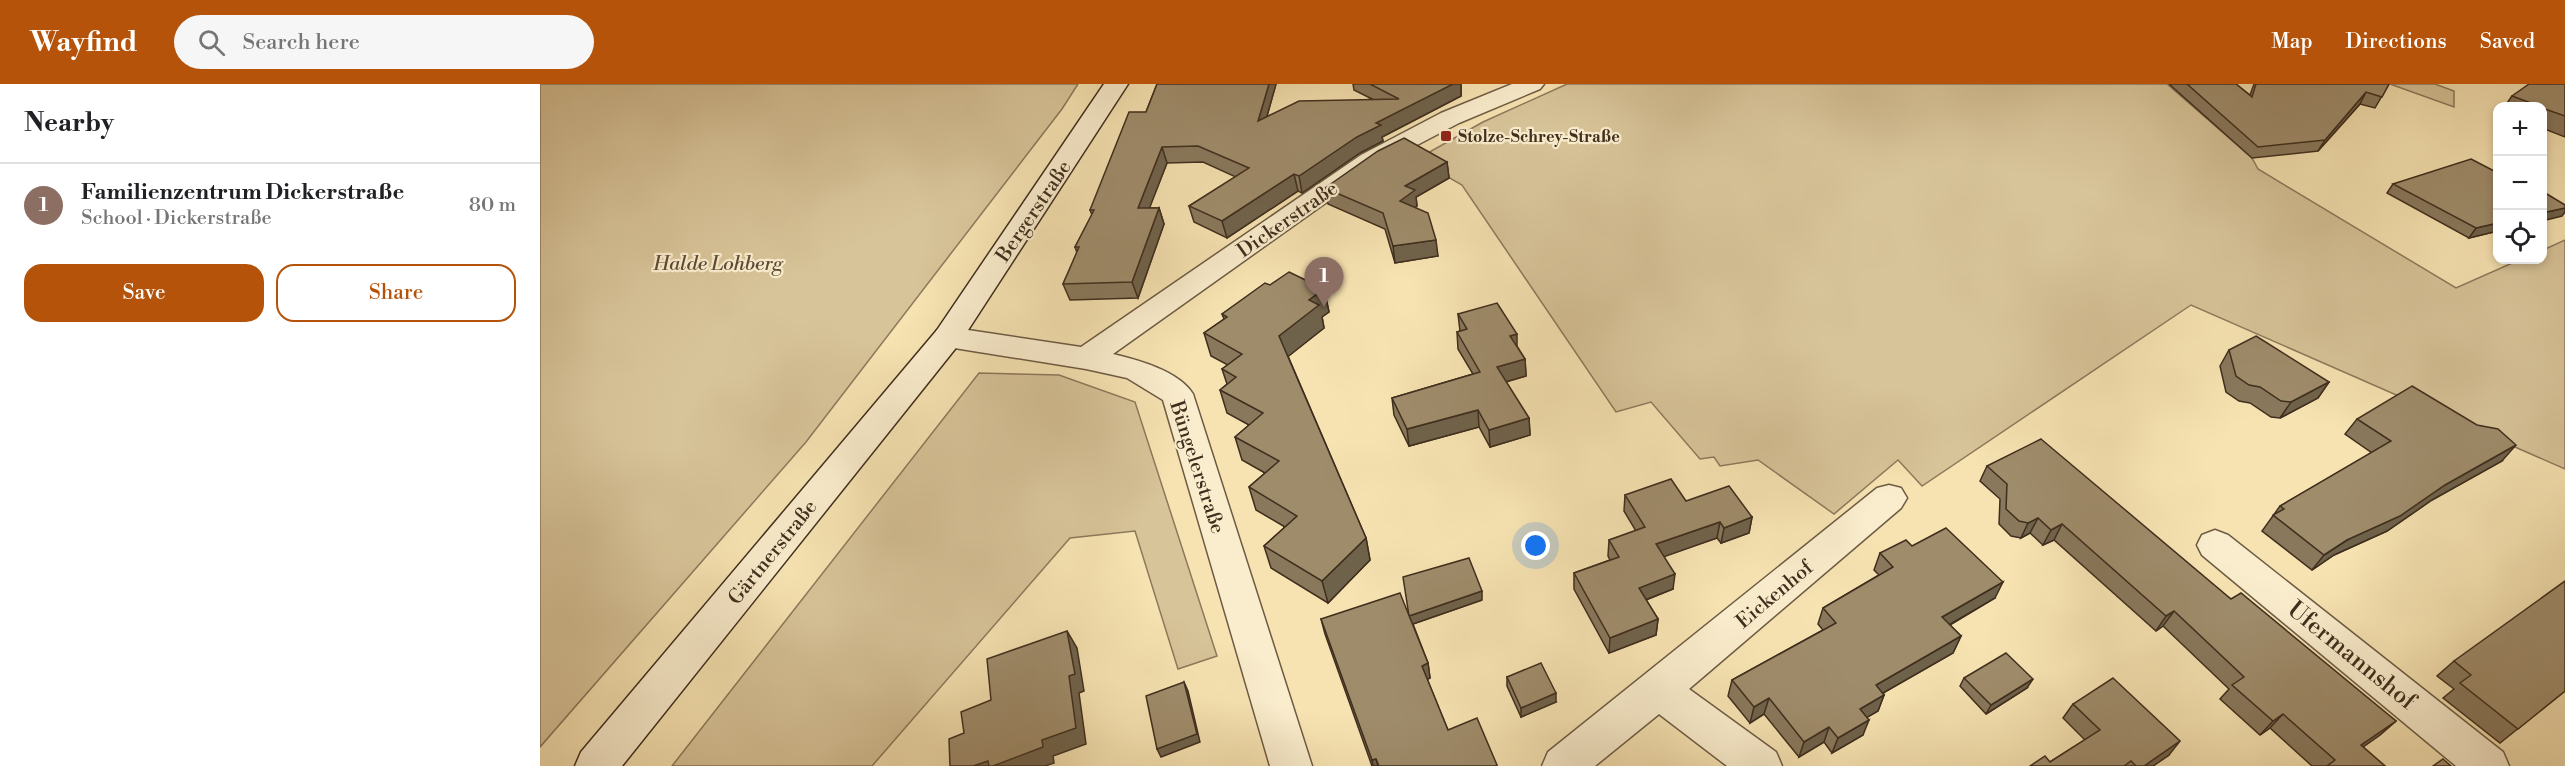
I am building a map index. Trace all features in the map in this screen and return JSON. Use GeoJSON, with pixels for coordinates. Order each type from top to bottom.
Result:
{"type":"FeatureCollection","features":[{"type":"Feature","properties":{"kind":"street","name":"Bergerstraße"},"geometry":{"type":"LineString","coordinates":[[948,337],[1116,84]]}},
{"type":"Feature","properties":{"kind":"street","name":"Dickerstraße"},"geometry":{"type":"LineString","coordinates":[[1086,358],[1370,160],[1450,118],[1532,84]]}},
{"type":"Feature","properties":{"kind":"street","name":"Büngelerstraße"},"geometry":{"type":"LineString","coordinates":[[948,337],[1086,358],[1137,370],[1176,394],[1291,766]]}},
{"type":"Feature","properties":{"kind":"street","name":"Gärtnerstraße"},"geometry":{"type":"LineString","coordinates":[[596,766],[948,337]]}},
{"type":"Feature","properties":{"kind":"street","name":"Eickenhof"},"geometry":{"type":"LineString","coordinates":[[1563,766],[1889,498]]}},
{"type":"Feature","properties":{"kind":"street","name":"Ufermannshof"},"geometry":{"type":"LineString","coordinates":[[2215,545],[2488,766]]}},
{"type":"Feature","properties":{"kind":"street"},"geometry":{"type":"LineString","coordinates":[[1658,690],[1761,766]]}},
{"type":"Feature","properties":{"kind":"green space","name":"Halde Lohberg"},"geometry":{"type":"Polygon","coordinates":[[[540,84],[1078,84],[1062,109],[806,442],[540,747],[540,84]]]}},
{"type":"Feature","properties":{"kind":"green space"},"geometry":{"type":"Polygon","coordinates":[[[1567,84],[2167,84],[2252,158],[2258,169],[2456,288],[2510,264],[2547,264],[2547,248],[2565,240],[2565,469],[2191,305],[1922,486],[1898,460],[1834,514],[1758,460],[1720,466],[1714,457],[1700,459],[1651,402],[1616,412],[1462,185],[1417,159],[1483,122],[1567,84]]]}},
{"type":"Feature","properties":{"kind":"green space"},"geometry":{"type":"Polygon","coordinates":[[[2390,84],[2435,84],[2454,91],[2454,107],[2390,84]]]}},
{"type":"Feature","properties":{"kind":"green space"},"geometry":{"type":"Polygon","coordinates":[[[979,373],[1059,375],[1135,402],[1217,656],[1178,669],[1135,531],[1070,538],[872,766],[672,766],[979,373]]]}},
{"type":"Feature","properties":{"kind":"building"},"geometry":{"type":"Polygon","coordinates":[[[1157,84],[1269,84],[1258,121],[1299,101],[1399,99],[1370,84],[1453,84],[1376,123],[1381,125],[1357,137],[1299,176],[1294,174],[1222,221],[1189,206],[1249,168],[1198,146],[1162,147],[1138,208],[1159,208],[1132,282],[1063,284],[1079,247],[1075,247],[1094,210],[1090,210],[1129,112],[1146,112],[1157,84]]]}},
{"type":"Feature","properties":{"kind":"building"},"geometry":{"type":"Polygon","coordinates":[[[2187,84],[2236,84],[2252,97],[2256,84],[2389,84],[2382,97],[2366,92],[2325,140],[2258,147],[2187,84]]]}},
{"type":"Feature","properties":{"kind":"building"},"geometry":{"type":"Polygon","coordinates":[[[2529,84],[2565,84],[2565,116],[2547,110],[2547,102],[2528,102],[2512,96],[2529,84]]]}},
{"type":"Feature","properties":{"kind":"building"},"geometry":{"type":"Polygon","coordinates":[[[1404,138],[1447,162],[1405,186],[1415,190],[1400,201],[1428,213],[1436,240],[1393,246],[1383,213],[1325,188],[1378,151],[1404,138]]]}},
{"type":"Feature","properties":{"kind":"building"},"geometry":{"type":"Polygon","coordinates":[[[2471,159],[2493,170],[2493,224],[2476,228],[2393,184],[2471,159]]]}},
{"type":"Feature","properties":{"kind":"building"},"geometry":{"type":"Polygon","coordinates":[[[2547,194],[2565,205],[2565,208],[2547,212],[2547,194]]]}},
{"type":"Feature","properties":{"kind":"building"},"geometry":{"type":"Polygon","coordinates":[[[1289,272],[1324,289],[1309,300],[1319,305],[1279,336],[1366,538],[1322,581],[1264,546],[1297,516],[1249,487],[1279,461],[1235,437],[1263,413],[1220,390],[1236,377],[1222,369],[1242,354],[1204,333],[1227,317],[1222,314],[1265,283],[1270,285],[1289,272]]]}},
{"type":"Feature","properties":{"kind":"building"},"geometry":{"type":"Polygon","coordinates":[[[1497,303],[1517,334],[1510,336],[1525,359],[1497,367],[1529,418],[1489,430],[1478,410],[1407,429],[1392,398],[1480,372],[1457,332],[1467,329],[1458,314],[1497,303]]]}},
{"type":"Feature","properties":{"kind":"building"},"geometry":{"type":"Polygon","coordinates":[[[2256,336],[2329,382],[2291,402],[2281,401],[2260,387],[2249,385],[2236,376],[2229,350],[2256,336]]]}},
{"type":"Feature","properties":{"kind":"building"},"geometry":{"type":"Polygon","coordinates":[[[2412,386],[2477,425],[2498,429],[2516,445],[2445,485],[2400,516],[2347,540],[2324,555],[2273,515],[2284,509],[2280,506],[2391,441],[2357,419],[2412,386]]]}},
{"type":"Feature","properties":{"kind":"building"},"geometry":{"type":"Polygon","coordinates":[[[2041,439],[2231,599],[2241,593],[2396,721],[2361,745],[2385,766],[2327,766],[2335,760],[2283,714],[2273,721],[2232,685],[2244,677],[2174,611],[2166,616],[2062,524],[2051,530],[2038,518],[2028,523],[2019,521],[2006,509],[2007,484],[1987,466],[2041,439]]]}},
{"type":"Feature","properties":{"kind":"building"},"geometry":{"type":"Polygon","coordinates":[[[1671,479],[1686,501],[1729,486],[1752,517],[1724,528],[1720,522],[1656,544],[1675,574],[1639,588],[1658,619],[1610,638],[1574,573],[1619,557],[1609,540],[1645,527],[1625,495],[1671,479]]]}},
{"type":"Feature","properties":{"kind":"building"},"geometry":{"type":"Polygon","coordinates":[[[1946,528],[2003,582],[1942,617],[1961,636],[1876,685],[1884,695],[1860,709],[1869,720],[1838,738],[1829,727],[1804,742],[1769,698],[1754,707],[1732,680],[1836,623],[1823,608],[1893,567],[1880,553],[1906,540],[1912,546],[1946,528]]]}},
{"type":"Feature","properties":{"kind":"building"},"geometry":{"type":"Polygon","coordinates":[[[1469,558],[1482,591],[1409,616],[1403,577],[1469,558]]]}},
{"type":"Feature","properties":{"kind":"building"},"geometry":{"type":"Polygon","coordinates":[[[2565,581],[2565,691],[2518,729],[2460,683],[2471,675],[2454,661],[2565,581]]]}},
{"type":"Feature","properties":{"kind":"building"},"geometry":{"type":"Polygon","coordinates":[[[1400,593],[1428,663],[1422,666],[1448,730],[1477,718],[1497,765],[1379,766],[1376,759],[1372,760],[1321,619],[1400,593]]]}},
{"type":"Feature","properties":{"kind":"building"},"geometry":{"type":"Polygon","coordinates":[[[1067,631],[1075,674],[1069,676],[1076,728],[1042,740],[1043,747],[993,766],[989,766],[988,761],[973,766],[950,766],[949,739],[964,733],[961,712],[991,700],[987,659],[1067,631]]]}},
{"type":"Feature","properties":{"kind":"building"},"geometry":{"type":"Polygon","coordinates":[[[2006,653],[2033,679],[1991,705],[1964,678],[2006,653]]]}},
{"type":"Feature","properties":{"kind":"building"},"geometry":{"type":"Polygon","coordinates":[[[1541,663],[1556,693],[1521,708],[1507,677],[1541,663]]]}},
{"type":"Feature","properties":{"kind":"building"},"geometry":{"type":"Polygon","coordinates":[[[2113,678],[2180,741],[2144,766],[2136,766],[2131,761],[2124,766],[2030,766],[2045,756],[2050,762],[2100,730],[2073,704],[2113,678]]]}},
{"type":"Feature","properties":{"kind":"building"},"geometry":{"type":"Polygon","coordinates":[[[1184,682],[1197,734],[1157,749],[1146,696],[1184,682]]]}},
{"type":"Feature","properties":{"kind":"building"},"geometry":{"type":"Polygon","coordinates":[[[2443,759],[2451,766],[2433,766],[2443,759]]]}},
{"type":"Feature","properties":{"kind":"place","name":"Stolze-Schrey-Straße"},"geometry":{"type":"Point","coordinates":[1446,136]}},
{"type":"Feature","properties":{"kind":"place","name":"Familienzentrum Dickerstraße"},"geometry":{"type":"Point","coordinates":[1324,307]}}]}
